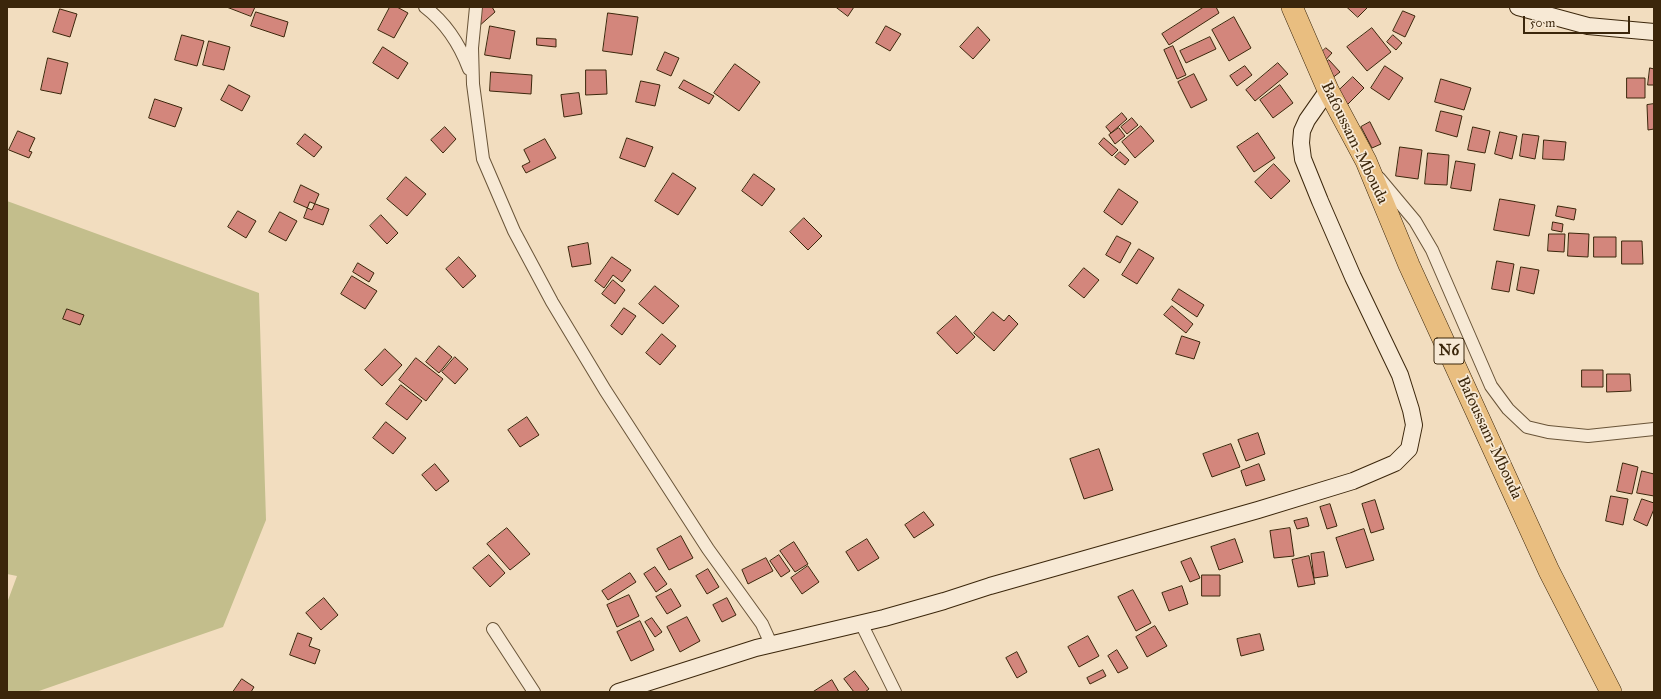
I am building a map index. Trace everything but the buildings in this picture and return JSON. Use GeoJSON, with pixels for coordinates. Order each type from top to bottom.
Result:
{"type":"FeatureCollection","features":[{"type":"Feature","properties":{"kind":"highway","name":"Bafoussam-Mbouda"},"geometry":{"type":"LineString","coordinates":[[1292,7],[1328,90],[1366,161],[1409,265],[1549,571],[1611,692]]}},
{"type":"Feature","properties":{"kind":"street"},"geometry":{"type":"LineString","coordinates":[[425,7],[439,18],[453,36],[464,55],[473,78]]}},
{"type":"Feature","properties":{"kind":"street"},"geometry":{"type":"LineString","coordinates":[[476,7],[472,48],[473,78],[483,159],[498,195],[529,261],[605,390],[708,549],[762,624],[771,644]]}},
{"type":"Feature","properties":{"kind":"street"},"geometry":{"type":"LineString","coordinates":[[1518,7],[1588,26],[1654,32]]}},
{"type":"Feature","properties":{"kind":"street"},"geometry":{"type":"LineString","coordinates":[[618,692],[771,644],[861,623],[944,601],[990,586],[1330,488],[1387,468],[1402,457],[1409,449],[1414,425],[1400,375],[1344,257],[1303,158],[1301,143],[1302,131],[1307,120],[1328,90]]}},
{"type":"Feature","properties":{"kind":"street"},"geometry":{"type":"LineString","coordinates":[[1366,161],[1415,221],[1432,250],[1491,386],[1508,409],[1527,427],[1548,432],[1588,436],[1654,429]]}},
{"type":"Feature","properties":{"kind":"street"},"geometry":{"type":"LineString","coordinates":[[861,623],[895,692]]}},
{"type":"Feature","properties":{"kind":"street"},"geometry":{"type":"LineString","coordinates":[[493,629],[534,692]]}},
{"type":"Feature","properties":{"kind":"shaded area"},"geometry":{"type":"Polygon","coordinates":[[[7,201],[259,293],[266,520],[223,627],[36,692],[7,692],[7,603],[17,576],[7,574],[7,201]]]}}]}
